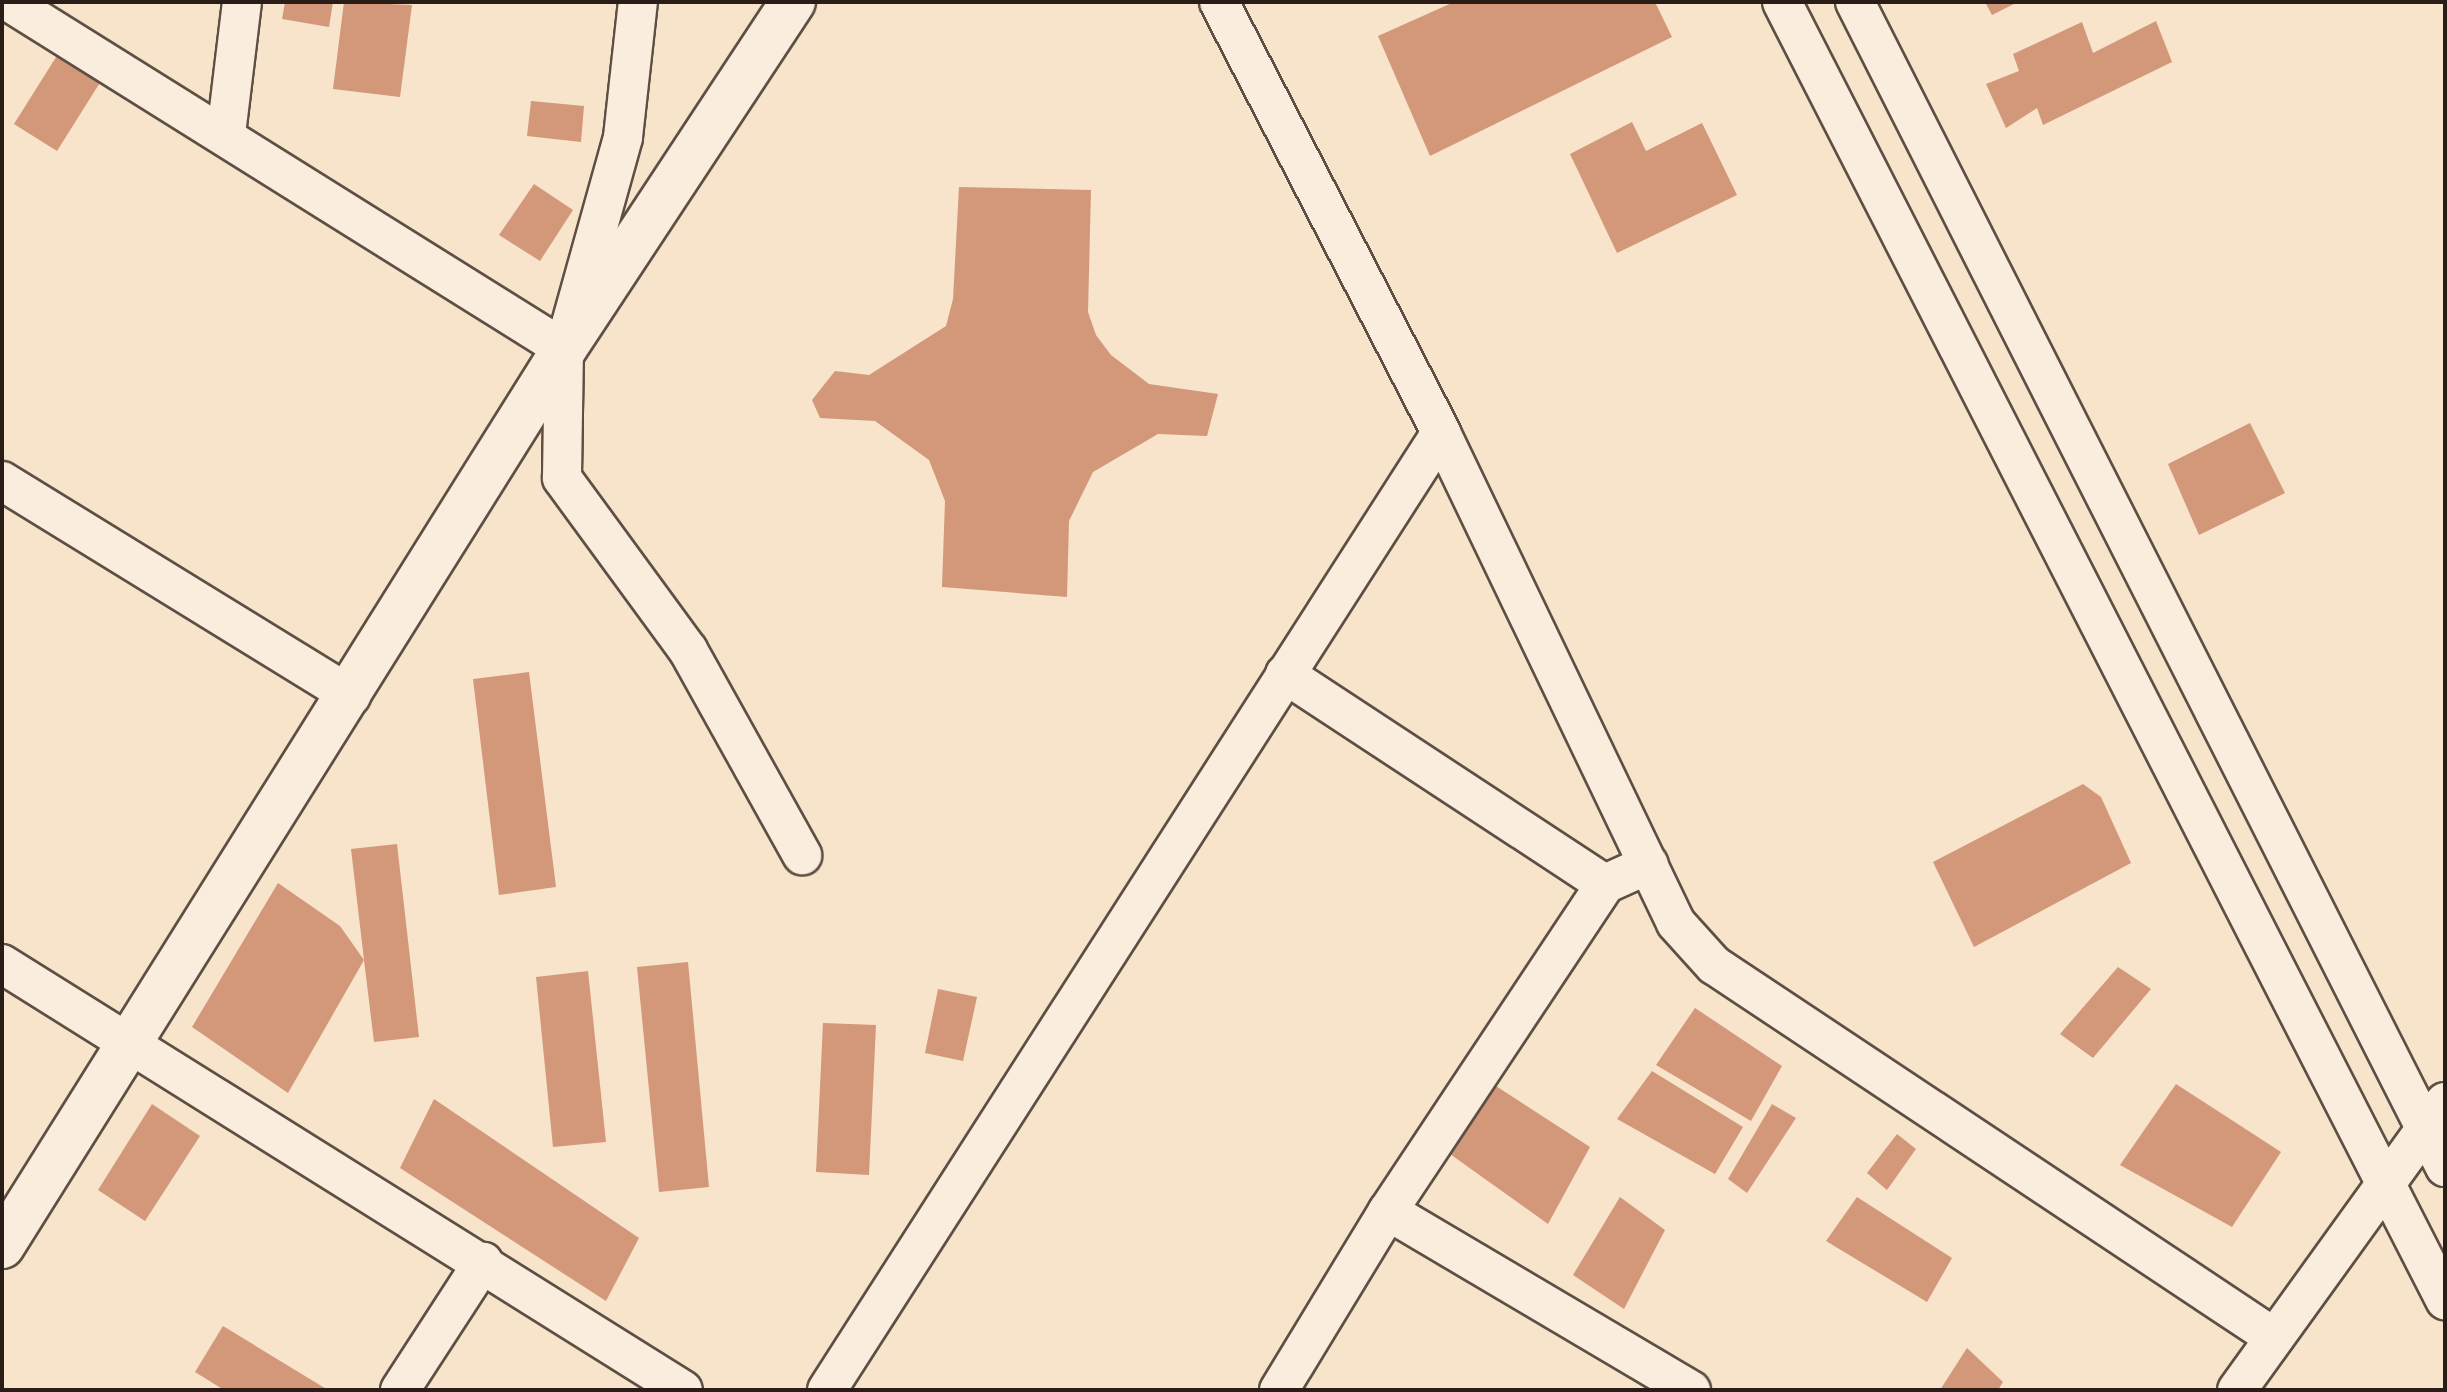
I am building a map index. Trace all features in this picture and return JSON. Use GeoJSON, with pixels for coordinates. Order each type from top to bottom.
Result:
{"type":"FeatureCollection","features":[{"type":"Feature","properties":{"kind":"street"},"geometry":{"type":"LineString","coordinates":[[9,2],[226,134],[564,349]]}},
{"type":"Feature","properties":{"kind":"street"},"geometry":{"type":"LineString","coordinates":[[226,134],[242,2]]}},
{"type":"Feature","properties":{"kind":"street"},"geometry":{"type":"LineString","coordinates":[[638,2],[623,137],[564,349],[562,478],[688,650],[802,855]]}},
{"type":"Feature","properties":{"kind":"street"},"geometry":{"type":"LineString","coordinates":[[2,1246],[351,696],[564,349],[793,2]]}},
{"type":"Feature","properties":{"kind":"street"},"geometry":{"type":"LineString","coordinates":[[1219,2],[1441,433],[1676,923],[1714,965],[2272,1336]]}},
{"type":"Feature","properties":{"kind":"street"},"geometry":{"type":"LineString","coordinates":[[1782,2],[2388,1183],[2445,1300]]}},
{"type":"Feature","properties":{"kind":"street"},"geometry":{"type":"LineString","coordinates":[[1855,2],[2436,1116],[2445,1167]]}},
{"type":"Feature","properties":{"kind":"street"},"geometry":{"type":"LineString","coordinates":[[827,1390],[1441,433]]}},
{"type":"Feature","properties":{"kind":"street"},"geometry":{"type":"LineString","coordinates":[[2,481],[351,696]]}},
{"type":"Feature","properties":{"kind":"street"},"geometry":{"type":"LineString","coordinates":[[1285,674],[1605,884]]}},
{"type":"Feature","properties":{"kind":"street"},"geometry":{"type":"LineString","coordinates":[[1279,1390],[1388,1211],[1605,884],[1649,864]]}},
{"type":"Feature","properties":{"kind":"street"},"geometry":{"type":"LineString","coordinates":[[2,964],[483,1262],[683,1390]]}},
{"type":"Feature","properties":{"kind":"street"},"geometry":{"type":"LineString","coordinates":[[2237,1390],[2272,1336],[2436,1116]]}},
{"type":"Feature","properties":{"kind":"street"},"geometry":{"type":"LineString","coordinates":[[1388,1211],[1691,1390]]}},
{"type":"Feature","properties":{"kind":"street"},"geometry":{"type":"LineString","coordinates":[[400,1390],[483,1262]]}},
{"type":"Feature","properties":{"kind":"building"},"geometry":{"type":"Polygon","coordinates":[[[285,2],[333,2],[329,27],[282,19],[285,2]]]}},
{"type":"Feature","properties":{"kind":"building"},"geometry":{"type":"Polygon","coordinates":[[[344,2],[412,5],[400,97],[333,89],[344,2]]]}},
{"type":"Feature","properties":{"kind":"building"},"geometry":{"type":"Polygon","coordinates":[[[1454,2],[1655,2],[1672,37],[1430,156],[1378,36],[1454,2]]]}},
{"type":"Feature","properties":{"kind":"building"},"geometry":{"type":"Polygon","coordinates":[[[1985,2],[2018,2],[1992,15],[1985,2]]]}},
{"type":"Feature","properties":{"kind":"building"},"geometry":{"type":"Polygon","coordinates":[[[2156,21],[2172,62],[2043,125],[2037,108],[2006,128],[1986,84],[2019,71],[2013,54],[2082,22],[2093,53],[2156,21]]]}},
{"type":"Feature","properties":{"kind":"building"},"geometry":{"type":"Polygon","coordinates":[[[58,54],[101,81],[57,151],[14,124],[58,54]]]}},
{"type":"Feature","properties":{"kind":"building"},"geometry":{"type":"Polygon","coordinates":[[[531,101],[584,106],[581,142],[527,136],[531,101]]]}},
{"type":"Feature","properties":{"kind":"building"},"geometry":{"type":"Polygon","coordinates":[[[1632,122],[1646,151],[1702,123],[1737,195],[1617,253],[1570,154],[1632,122]]]}},
{"type":"Feature","properties":{"kind":"building"},"geometry":{"type":"Polygon","coordinates":[[[534,184],[573,210],[540,261],[499,235],[534,184]]]}},
{"type":"Feature","properties":{"kind":"building"},"geometry":{"type":"Polygon","coordinates":[[[959,187],[1091,190],[1088,312],[1096,335],[1111,355],[1149,384],[1218,394],[1207,436],[1158,434],[1093,472],[1069,521],[1067,597],[942,587],[945,501],[929,460],[875,421],[820,418],[812,400],[835,371],[869,375],[946,326],[953,299],[959,187]]]}},
{"type":"Feature","properties":{"kind":"building"},"geometry":{"type":"Polygon","coordinates":[[[2250,423],[2285,493],[2199,535],[2168,464],[2250,423]]]}},
{"type":"Feature","properties":{"kind":"building"},"geometry":{"type":"Polygon","coordinates":[[[529,672],[556,887],[499,895],[473,679],[529,672]]]}},
{"type":"Feature","properties":{"kind":"building"},"geometry":{"type":"Polygon","coordinates":[[[2083,784],[2101,797],[2131,863],[1974,947],[1933,862],[2083,784]]]}},
{"type":"Feature","properties":{"kind":"building"},"geometry":{"type":"Polygon","coordinates":[[[397,844],[419,1037],[374,1042],[351,849],[397,844]]]}},
{"type":"Feature","properties":{"kind":"building"},"geometry":{"type":"Polygon","coordinates":[[[278,883],[340,926],[364,960],[288,1093],[192,1027],[278,883]]]}},
{"type":"Feature","properties":{"kind":"building"},"geometry":{"type":"Polygon","coordinates":[[[688,962],[709,1187],[659,1192],[637,967],[688,962]]]}},
{"type":"Feature","properties":{"kind":"building"},"geometry":{"type":"Polygon","coordinates":[[[2118,967],[2151,989],[2093,1058],[2060,1034],[2118,967]]]}},
{"type":"Feature","properties":{"kind":"building"},"geometry":{"type":"Polygon","coordinates":[[[588,971],[606,1142],[553,1147],[536,977],[588,971]]]}},
{"type":"Feature","properties":{"kind":"building"},"geometry":{"type":"Polygon","coordinates":[[[938,989],[977,997],[963,1061],[925,1053],[938,989]]]}},
{"type":"Feature","properties":{"kind":"building"},"geometry":{"type":"Polygon","coordinates":[[[1695,1008],[1782,1066],[1751,1121],[1656,1065],[1695,1008]]]}},
{"type":"Feature","properties":{"kind":"building"},"geometry":{"type":"Polygon","coordinates":[[[823,1023],[876,1025],[869,1175],[816,1172],[823,1023]]]}},
{"type":"Feature","properties":{"kind":"building"},"geometry":{"type":"Polygon","coordinates":[[[1652,1071],[1743,1127],[1715,1174],[1617,1119],[1652,1071]]]}},
{"type":"Feature","properties":{"kind":"building"},"geometry":{"type":"Polygon","coordinates":[[[1479,1075],[1590,1147],[1548,1224],[1436,1144],[1479,1075]]]}},
{"type":"Feature","properties":{"kind":"building"},"geometry":{"type":"Polygon","coordinates":[[[2176,1084],[2281,1152],[2232,1227],[2120,1165],[2176,1084]]]}},
{"type":"Feature","properties":{"kind":"building"},"geometry":{"type":"Polygon","coordinates":[[[434,1099],[639,1238],[606,1301],[400,1168],[434,1099]]]}},
{"type":"Feature","properties":{"kind":"building"},"geometry":{"type":"Polygon","coordinates":[[[152,1104],[200,1136],[145,1221],[98,1190],[152,1104]]]}},
{"type":"Feature","properties":{"kind":"building"},"geometry":{"type":"Polygon","coordinates":[[[1772,1104],[1796,1118],[1747,1193],[1728,1179],[1772,1104]]]}},
{"type":"Feature","properties":{"kind":"building"},"geometry":{"type":"Polygon","coordinates":[[[1897,1134],[1916,1149],[1887,1190],[1867,1173],[1897,1134]]]}},
{"type":"Feature","properties":{"kind":"building"},"geometry":{"type":"Polygon","coordinates":[[[1620,1197],[1665,1230],[1624,1309],[1573,1275],[1620,1197]]]}},
{"type":"Feature","properties":{"kind":"building"},"geometry":{"type":"Polygon","coordinates":[[[1857,1197],[1952,1258],[1927,1302],[1826,1241],[1857,1197]]]}},
{"type":"Feature","properties":{"kind":"building"},"geometry":{"type":"Polygon","coordinates":[[[223,1326],[328,1390],[224,1390],[195,1372],[223,1326]]]}},
{"type":"Feature","properties":{"kind":"building"},"geometry":{"type":"Polygon","coordinates":[[[1967,1348],[2003,1382],[1998,1390],[1940,1390],[1967,1348]]]}}]}
